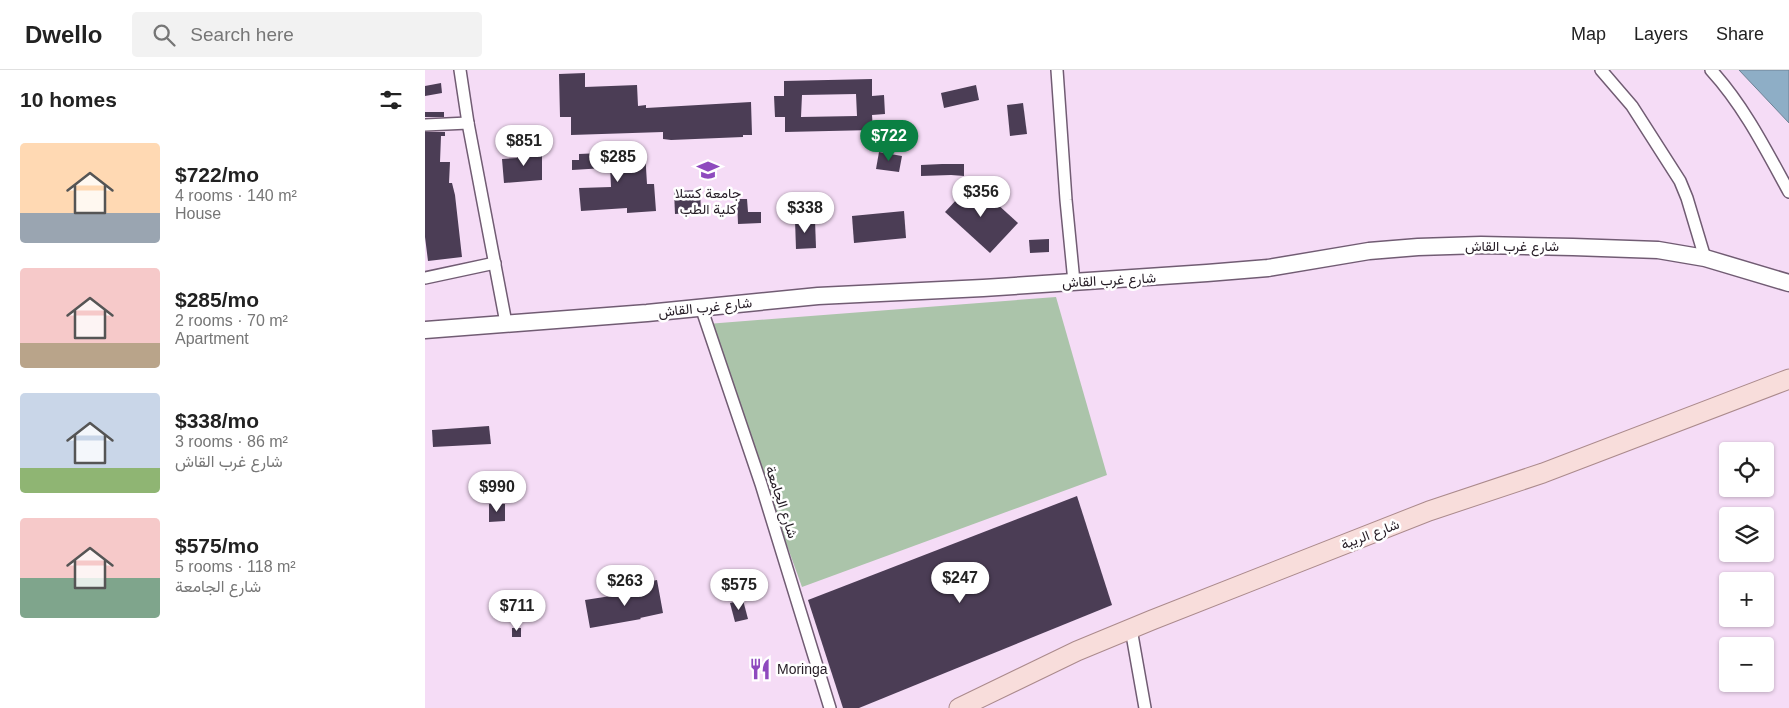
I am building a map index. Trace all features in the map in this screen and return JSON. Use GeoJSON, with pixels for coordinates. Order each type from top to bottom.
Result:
{"type":"FeatureCollection","features":[{"type":"Feature","properties":{"kind":"main road","name":"شارع غرب القاش"},"geometry":{"type":"LineString","coordinates":[[425,330],[819,296],[1151,278],[1269,268],[1369,251],[1418,247],[1481,245],[1634,248],[1685,253],[1789,283]]}},
{"type":"Feature","properties":{"kind":"main road","name":"شارع الريبة"},"geometry":{"type":"LineString","coordinates":[[959,708],[1061,658],[1131,629],[1429,511],[1552,470],[1789,379]]}},
{"type":"Feature","properties":{"kind":"street"},"geometry":{"type":"LineString","coordinates":[[460,70],[468,123],[506,324]]}},
{"type":"Feature","properties":{"kind":"street"},"geometry":{"type":"LineString","coordinates":[[1057,70],[1074,282]]}},
{"type":"Feature","properties":{"kind":"street"},"geometry":{"type":"LineString","coordinates":[[1601,70],[1632,106],[1680,181],[1705,258]]}},
{"type":"Feature","properties":{"kind":"street"},"geometry":{"type":"LineString","coordinates":[[1711,70],[1737,102],[1763,143],[1789,192]]}},
{"type":"Feature","properties":{"kind":"street"},"geometry":{"type":"LineString","coordinates":[[425,125],[468,123]]}},
{"type":"Feature","properties":{"kind":"street"},"geometry":{"type":"LineString","coordinates":[[425,278],[495,263]]}},
{"type":"Feature","properties":{"kind":"street","name":"شارع الجامعة"},"geometry":{"type":"LineString","coordinates":[[701,307],[761,484],[830,708]]}},
{"type":"Feature","properties":{"kind":"street"},"geometry":{"type":"LineString","coordinates":[[1131,629],[1145,708]]}},
{"type":"Feature","properties":{"kind":"green space"},"geometry":{"type":"Polygon","coordinates":[[[1056,297],[1107,475],[802,587],[707,324],[1056,297]]]}},
{"type":"Feature","properties":{"kind":"water"},"geometry":{"type":"Polygon","coordinates":[[[1739,70],[1789,70],[1789,123],[1739,70]]]}},
{"type":"Feature","properties":{"kind":"building"},"geometry":{"type":"Polygon","coordinates":[[[585,73],[585,87],[637,85],[638,106],[646,105],[646,108],[751,102],[752,135],[671,140],[663,139],[663,132],[571,135],[571,117],[560,117],[559,74],[585,73]]]}},
{"type":"Feature","properties":{"kind":"building"},"geometry":{"type":"Polygon","coordinates":[[[872,79],[872,96],[884,95],[885,114],[872,115],[873,130],[785,132],[785,117],[775,117],[774,96],[784,96],[784,81],[872,79]],[[856,94],[802,95],[801,117],[857,116],[856,94]]]}},
{"type":"Feature","properties":{"kind":"building"},"geometry":{"type":"Polygon","coordinates":[[[441,83],[442,93],[425,96],[425,86],[441,83]]]}},
{"type":"Feature","properties":{"kind":"building"},"geometry":{"type":"Polygon","coordinates":[[[976,85],[979,100],[944,108],[941,93],[976,85]]]}},
{"type":"Feature","properties":{"kind":"building"},"geometry":{"type":"Polygon","coordinates":[[[1023,103],[1027,134],[1010,136],[1007,105],[1023,103]]]}},
{"type":"Feature","properties":{"kind":"building"},"geometry":{"type":"Polygon","coordinates":[[[425,112],[444,112],[444,117],[425,117],[425,112]]]}},
{"type":"Feature","properties":{"kind":"building"},"geometry":{"type":"Polygon","coordinates":[[[425,132],[445,132],[445,136],[441,136],[440,162],[450,162],[449,183],[452,183],[455,195],[462,257],[428,261],[425,237],[425,132]]]}},
{"type":"Feature","properties":{"kind":"building"},"geometry":{"type":"Polygon","coordinates":[[[542,148],[542,180],[504,183],[502,159],[517,158],[517,151],[542,148]]]}},
{"type":"Feature","properties":{"kind":"building"},"geometry":{"type":"Polygon","coordinates":[[[645,151],[647,184],[654,184],[656,211],[627,213],[627,208],[581,211],[579,188],[611,187],[610,166],[572,170],[572,160],[579,160],[579,154],[645,151]]]}},
{"type":"Feature","properties":{"kind":"building"},"geometry":{"type":"Polygon","coordinates":[[[879,152],[902,156],[899,172],[876,169],[879,152]]]}},
{"type":"Feature","properties":{"kind":"building"},"geometry":{"type":"Polygon","coordinates":[[[964,164],[964,176],[921,176],[921,165],[964,164]]]}},
{"type":"Feature","properties":{"kind":"building"},"geometry":{"type":"Polygon","coordinates":[[[973,182],[1018,223],[990,253],[945,212],[973,182]]]}},
{"type":"Feature","properties":{"kind":"building"},"geometry":{"type":"Polygon","coordinates":[[[700,190],[701,212],[675,214],[674,191],[700,190]]]}},
{"type":"Feature","properties":{"kind":"building"},"geometry":{"type":"Polygon","coordinates":[[[737,199],[747,199],[748,212],[761,212],[761,223],[738,224],[737,199]]]}},
{"type":"Feature","properties":{"kind":"building"},"geometry":{"type":"Polygon","coordinates":[[[904,211],[906,238],[854,243],[852,216],[904,211]]]}},
{"type":"Feature","properties":{"kind":"building"},"geometry":{"type":"Polygon","coordinates":[[[795,220],[815,220],[816,248],[796,249],[795,220]]]}},
{"type":"Feature","properties":{"kind":"building"},"geometry":{"type":"Polygon","coordinates":[[[1049,239],[1049,252],[1030,253],[1029,240],[1049,239]]]}},
{"type":"Feature","properties":{"kind":"building"},"geometry":{"type":"Polygon","coordinates":[[[489,426],[491,444],[433,447],[432,430],[489,426]]]}},
{"type":"Feature","properties":{"kind":"building"},"geometry":{"type":"Polygon","coordinates":[[[1077,496],[1112,605],[859,708],[843,708],[808,600],[1077,496]]]}},
{"type":"Feature","properties":{"kind":"building"},"geometry":{"type":"Polygon","coordinates":[[[489,504],[505,504],[505,521],[489,522],[489,504]]]}},
{"type":"Feature","properties":{"kind":"building"},"geometry":{"type":"Polygon","coordinates":[[[657,580],[663,613],[590,628],[585,600],[649,590],[647,582],[657,580]]]}},
{"type":"Feature","properties":{"kind":"building"},"geometry":{"type":"Polygon","coordinates":[[[743,600],[748,619],[735,622],[730,603],[743,600]]]}},
{"type":"Feature","properties":{"kind":"building"},"geometry":{"type":"Polygon","coordinates":[[[512,628],[521,628],[521,637],[512,637],[512,628]]]}},
{"type":"Feature","properties":{"kind":"place","name":"جامعة كسلا كلية الطب"},"geometry":{"type":"Point","coordinates":[708,170]}},
{"type":"Feature","properties":{"kind":"place","name":"Moringa"},"geometry":{"type":"Point","coordinates":[760,669]}}]}
